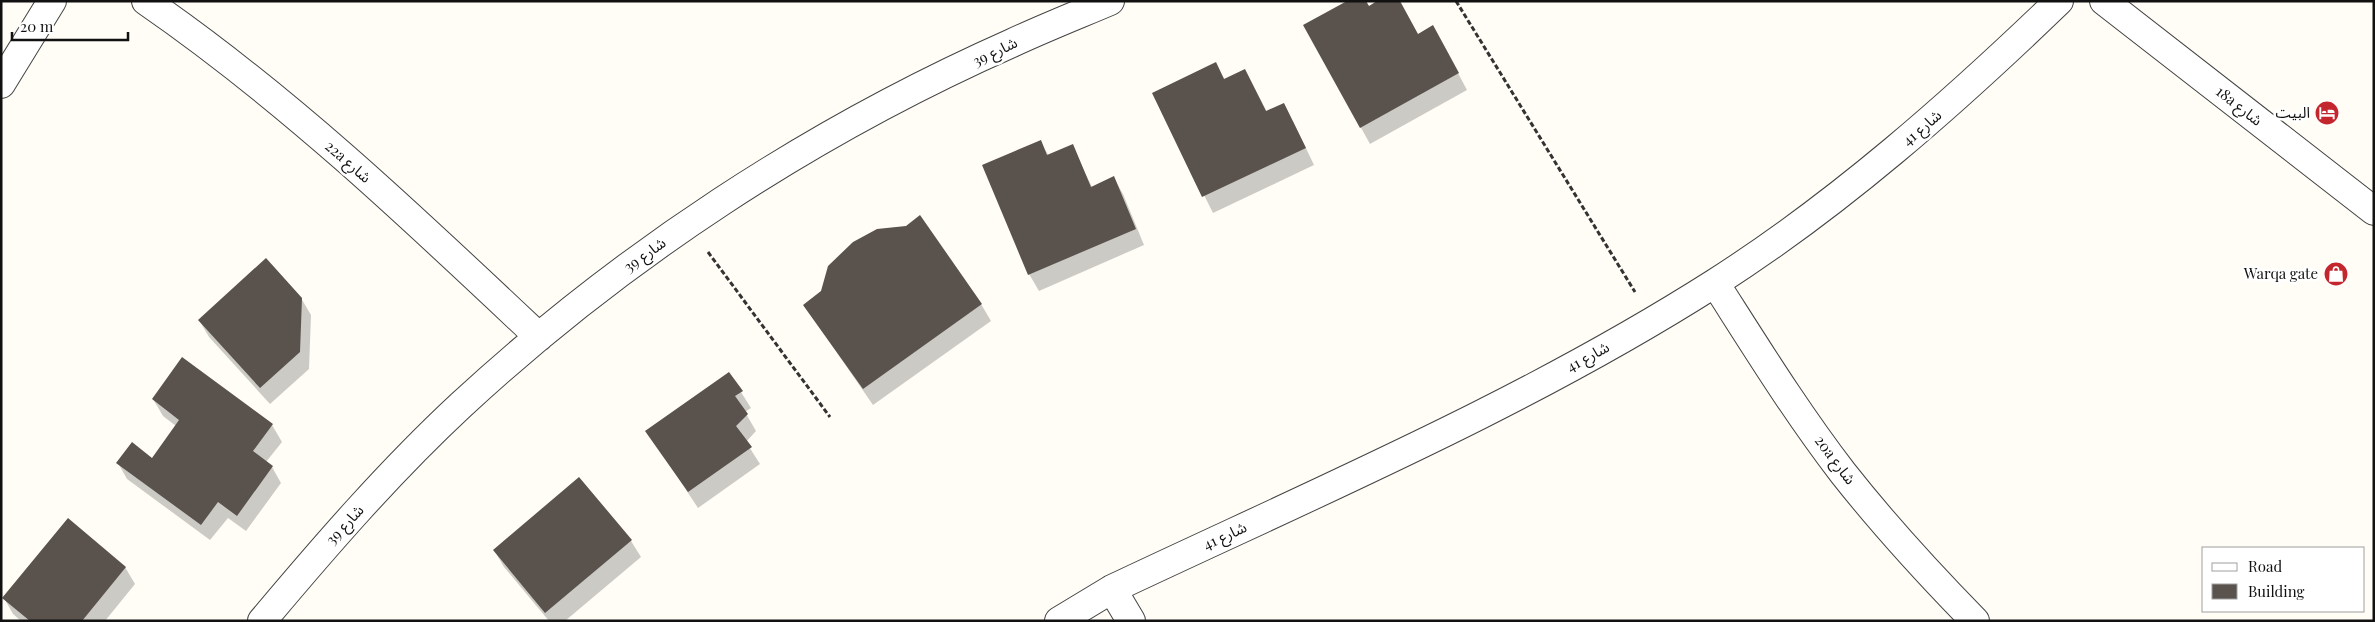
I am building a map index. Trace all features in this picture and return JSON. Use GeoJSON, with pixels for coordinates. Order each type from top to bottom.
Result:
{"type":"FeatureCollection","features":[{"type":"Feature","properties":{"kind":"street"},"geometry":{"type":"LineString","coordinates":[[1,84],[52,1]]}},
{"type":"Feature","properties":{"kind":"street","name":"22a شارع"},"geometry":{"type":"LineString","coordinates":[[146,1],[200,38],[316,134],[428,232],[539,336]]}},
{"type":"Feature","properties":{"kind":"street","name":"شارع 39"},"geometry":{"type":"LineString","coordinates":[[262,621],[317,555],[387,478],[461,405],[539,336],[649,251],[765,174],[886,105],[1010,43],[1110,1]]}},
{"type":"Feature","properties":{"kind":"street","name":"شارع 41"},"geometry":{"type":"LineString","coordinates":[[1059,621],[1112,589],[1513,398],[1652,321],[1715,283],[1812,216],[1905,143],[1994,65],[2059,1]]}},
{"type":"Feature","properties":{"kind":"street","name":"18a شارع"},"geometry":{"type":"LineString","coordinates":[[2104,1],[2374,211]]}},
{"type":"Feature","properties":{"kind":"street","name":"20a شارع"},"geometry":{"type":"LineString","coordinates":[[1715,283],[1777,381],[1843,472],[1914,559],[1975,621]]}},
{"type":"Feature","properties":{"kind":"street"},"geometry":{"type":"LineString","coordinates":[[1112,589],[1130,621]]}},
{"type":"Feature","properties":{"kind":"path"},"geometry":{"type":"LineString","coordinates":[[1456,1],[1652,321]]}},
{"type":"Feature","properties":{"kind":"path"},"geometry":{"type":"LineString","coordinates":[[688,225],[830,417]]}},
{"type":"Feature","properties":{"kind":"building"},"geometry":{"type":"Polygon","coordinates":[[[1347,1],[1366,1],[1369,6],[1377,1],[1400,1],[1418,34],[1433,25],[1459,73],[1360,128],[1303,25],[1347,1]]]}},
{"type":"Feature","properties":{"kind":"building"},"geometry":{"type":"Polygon","coordinates":[[[1216,62],[1224,79],[1245,69],[1266,111],[1284,103],[1306,148],[1202,197],[1152,93],[1216,62]]]}},
{"type":"Feature","properties":{"kind":"building"},"geometry":{"type":"Polygon","coordinates":[[[1041,140],[1047,155],[1073,144],[1091,187],[1114,176],[1136,229],[1028,275],[982,165],[1041,140]]]}},
{"type":"Feature","properties":{"kind":"building"},"geometry":{"type":"Polygon","coordinates":[[[920,215],[982,304],[863,389],[803,305],[821,291],[828,266],[853,242],[877,229],[906,226],[920,215]]]}},
{"type":"Feature","properties":{"kind":"building"},"geometry":{"type":"Polygon","coordinates":[[[266,258],[302,298],[300,352],[260,388],[198,320],[266,258]]]}},
{"type":"Feature","properties":{"kind":"building"},"geometry":{"type":"Polygon","coordinates":[[[182,357],[273,424],[253,451],[273,466],[237,516],[218,502],[201,525],[116,463],[132,442],[152,458],[179,420],[152,399],[182,357]]]}},
{"type":"Feature","properties":{"kind":"building"},"geometry":{"type":"Polygon","coordinates":[[[729,372],[743,391],[735,396],[748,414],[736,426],[752,447],[688,492],[645,431],[729,372]]]}},
{"type":"Feature","properties":{"kind":"building"},"geometry":{"type":"Polygon","coordinates":[[[579,477],[632,540],[545,613],[493,550],[579,477]]]}},
{"type":"Feature","properties":{"kind":"building"},"geometry":{"type":"Polygon","coordinates":[[[68,518],[126,567],[82,621],[30,621],[2,598],[68,518]]]}},
{"type":"Feature","properties":{"kind":"place","name":"البيت"},"geometry":{"type":"Point","coordinates":[2327,113]}},
{"type":"Feature","properties":{"kind":"place","name":"Warqa gate"},"geometry":{"type":"Point","coordinates":[2336,274]}}]}
